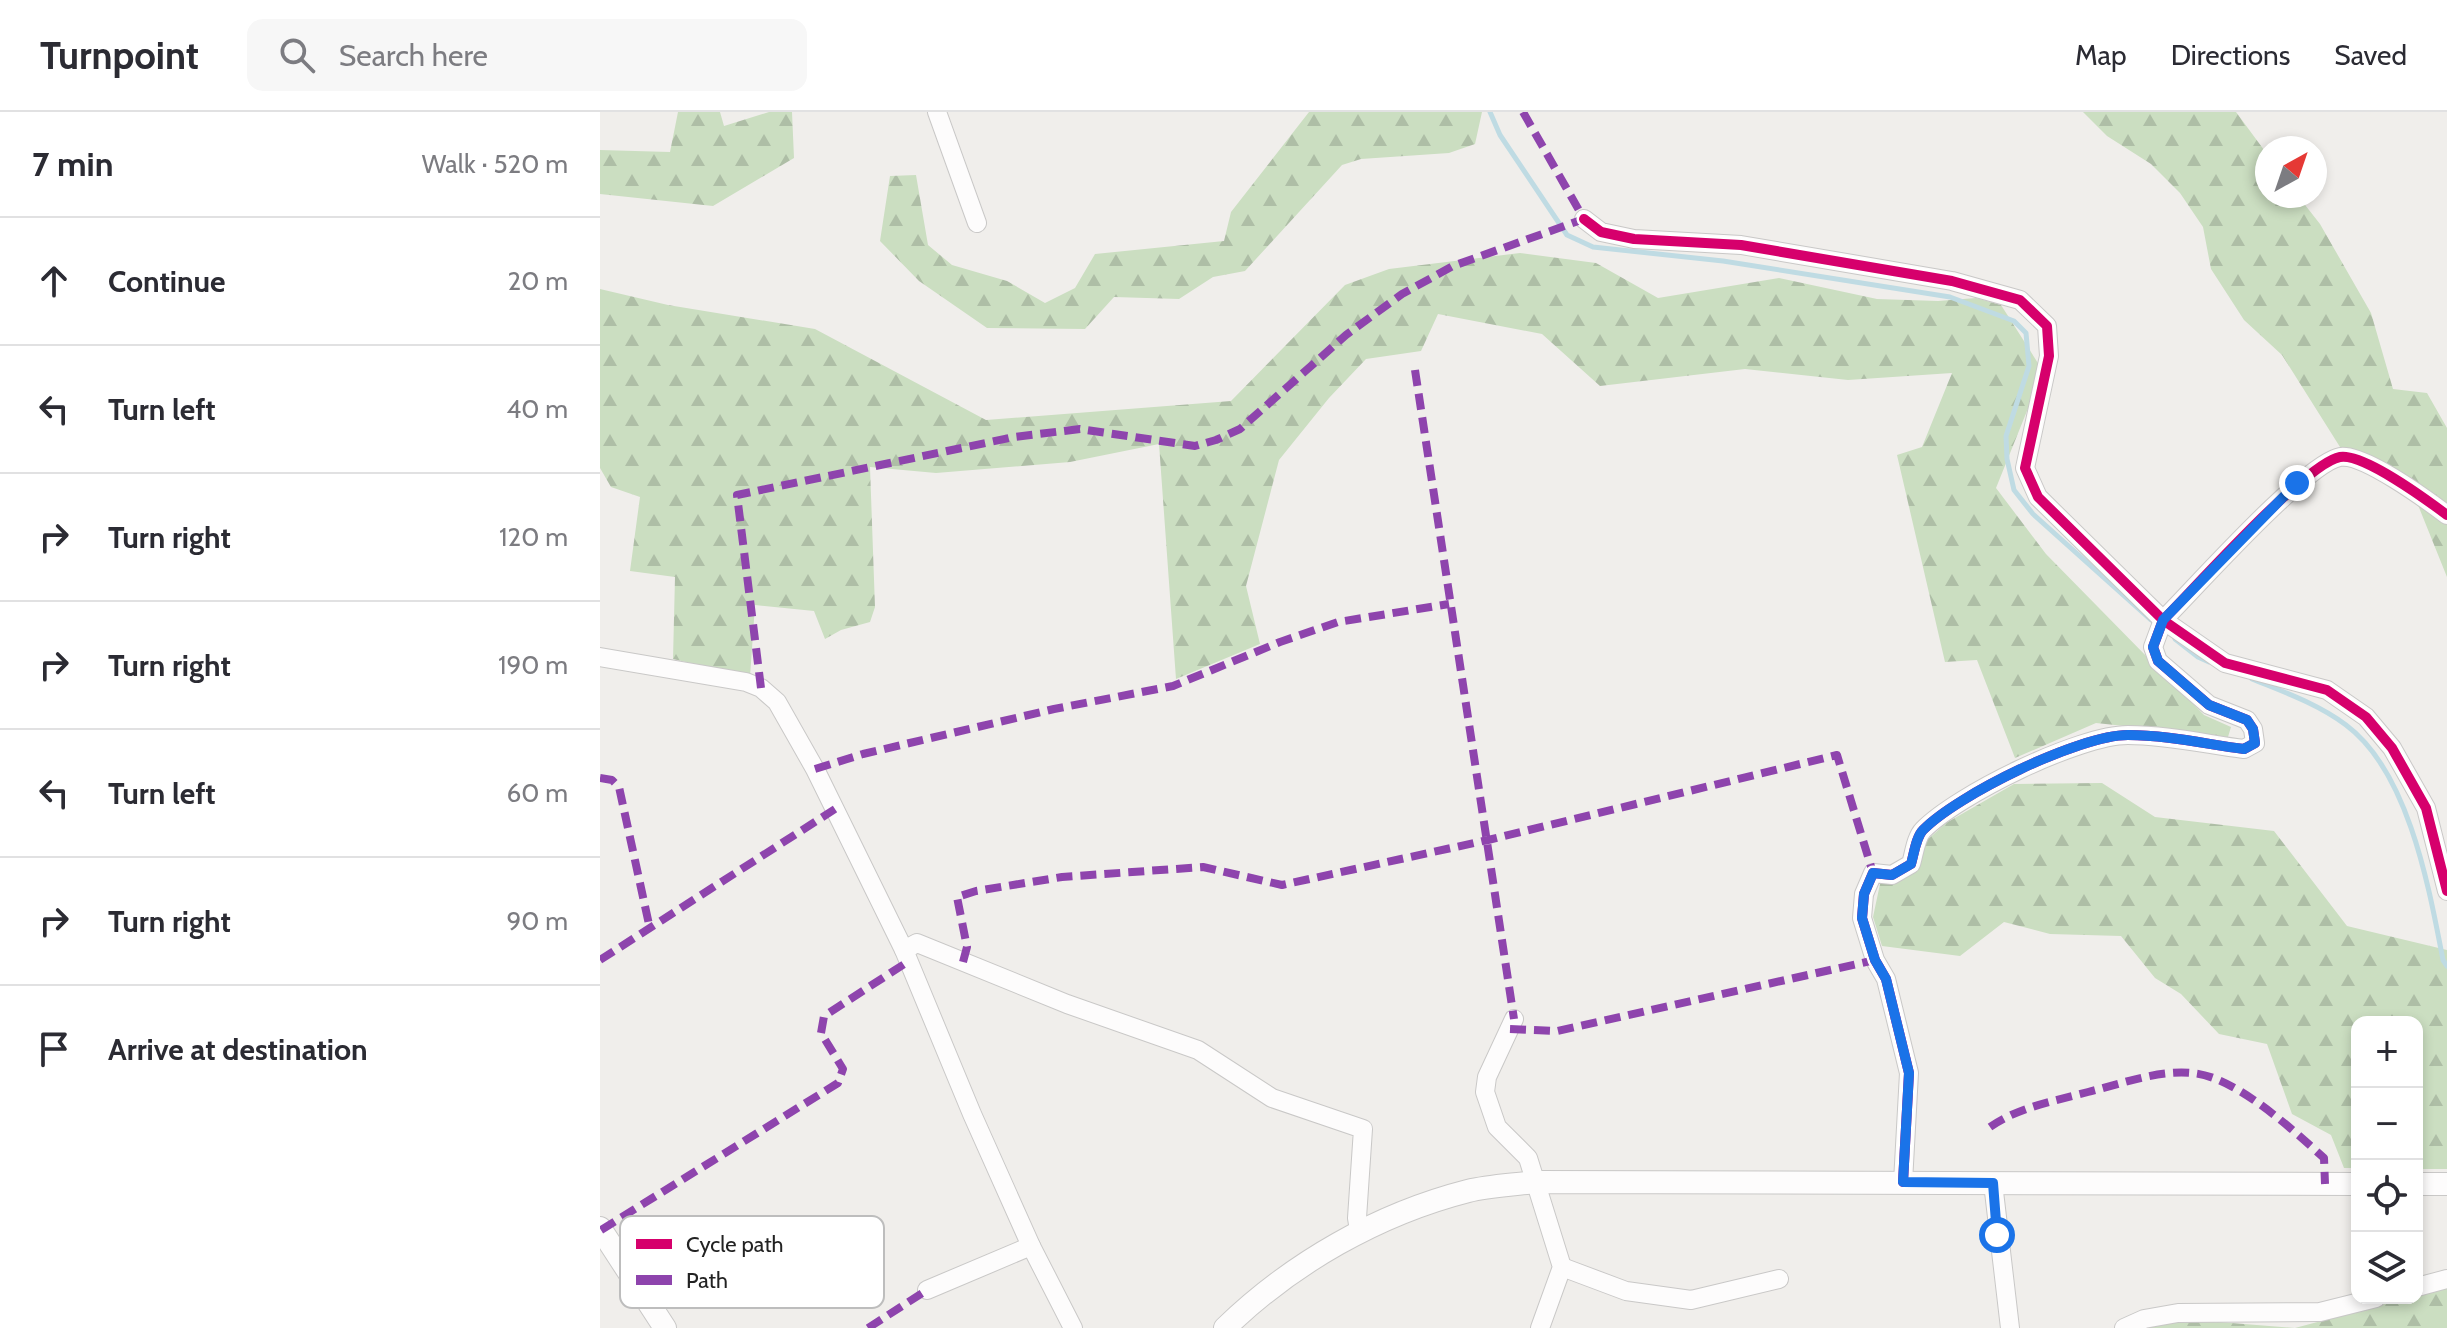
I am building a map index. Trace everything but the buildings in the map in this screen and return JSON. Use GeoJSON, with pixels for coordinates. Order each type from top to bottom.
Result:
{"type":"FeatureCollection","features":[{"type":"Feature","properties":{"kind":"street"},"geometry":{"type":"LineString","coordinates":[[937,112],[977,223]]}},
{"type":"Feature","properties":{"kind":"street"},"geometry":{"type":"LineString","coordinates":[[1584,219],[1601,232],[1634,239],[1741,245],[1952,281],[2020,300],[2047,326],[2049,356],[2025,468],[2038,497],[2163,620],[2225,663],[2327,690],[2366,717],[2392,748],[2426,808],[2447,891]]}},
{"type":"Feature","properties":{"kind":"street"},"geometry":{"type":"LineString","coordinates":[[1903,1182],[1909,1073],[1886,979],[1875,960],[1862,918],[1864,894],[1873,873],[1892,875],[1911,864],[1921,832],[1963,798],[2074,745],[2127,735],[2244,749],[2255,743],[2253,729],[2247,720],[2209,705],[2158,661],[2153,647],[2163,620],[2297,483],[2324,462],[2342,456],[2366,463],[2447,515]]}},
{"type":"Feature","properties":{"kind":"street"},"geometry":{"type":"LineString","coordinates":[[600,657],[746,682],[761,688],[777,702],[815,769],[904,950],[1031,1246],[1073,1328]]}},
{"type":"Feature","properties":{"kind":"street"},"geometry":{"type":"LineString","coordinates":[[904,950],[917,943],[1067,1004],[1198,1050],[1272,1098],[1363,1129],[1357,1218],[1359,1230]]}},
{"type":"Feature","properties":{"kind":"street"},"geometry":{"type":"LineString","coordinates":[[1514,1019],[1487,1077],[1485,1092],[1497,1127],[1528,1158],[1562,1267],[1540,1328]]}},
{"type":"Feature","properties":{"kind":"street"},"geometry":{"type":"LineString","coordinates":[[1225,1328],[1245,1309],[1359,1230],[1469,1191],[1534,1182],[2351,1184]]}},
{"type":"Feature","properties":{"kind":"street"},"geometry":{"type":"LineString","coordinates":[[1993,1183],[2010,1328]]}},
{"type":"Feature","properties":{"kind":"street"},"geometry":{"type":"LineString","coordinates":[[2423,1184],[2447,1184]]}},
{"type":"Feature","properties":{"kind":"street"},"geometry":{"type":"LineString","coordinates":[[600,1228],[620,1259]]}},
{"type":"Feature","properties":{"kind":"street"},"geometry":{"type":"LineString","coordinates":[[927,1290],[1031,1246]]}},
{"type":"Feature","properties":{"kind":"street"},"geometry":{"type":"LineString","coordinates":[[1562,1267],[1626,1291],[1691,1300],[1779,1279]]}},
{"type":"Feature","properties":{"kind":"street"},"geometry":{"type":"LineString","coordinates":[[2423,1285],[2447,1279]]}},
{"type":"Feature","properties":{"kind":"street"},"geometry":{"type":"LineString","coordinates":[[2124,1328],[2144,1319],[2178,1313],[2320,1312],[2352,1304]]}},
{"type":"Feature","properties":{"kind":"street"},"geometry":{"type":"LineString","coordinates":[[652,1308],[665,1328]]}},
{"type":"Feature","properties":{"kind":"green space"},"geometry":{"type":"Polygon","coordinates":[[[678,112],[720,112],[724,126],[769,112],[792,112],[794,158],[713,206],[600,194],[600,150],[670,152],[678,112]]]}},
{"type":"Feature","properties":{"kind":"green space"},"geometry":{"type":"Polygon","coordinates":[[[1309,112],[1482,112],[1475,144],[1449,153],[1361,159],[1342,165],[1245,271],[1213,277],[1179,299],[1114,297],[1085,329],[987,328],[919,281],[880,241],[890,176],[916,175],[928,245],[952,265],[1007,281],[1045,303],[1075,288],[1095,254],[1224,241],[1231,212],[1309,112]]]}},
{"type":"Feature","properties":{"kind":"green space"},"geometry":{"type":"Polygon","coordinates":[[[2083,112],[2236,112],[2255,138],[2255,208],[2307,208],[2320,224],[2371,313],[2393,389],[2427,393],[2447,428],[2447,577],[2418,505],[2340,447],[2282,355],[2244,320],[2211,269],[2203,227],[2180,193],[2151,164],[2107,136],[2083,112]]]}},
{"type":"Feature","properties":{"kind":"green space"},"geometry":{"type":"Polygon","coordinates":[[[1520,253],[1596,263],[1658,298],[1779,278],[1877,299],[1938,301],[1976,298],[2001,305],[2043,371],[1996,488],[2046,554],[2204,715],[2231,727],[2228,737],[2096,723],[2015,758],[1977,660],[1945,662],[1897,455],[1922,447],[1952,373],[1848,380],[1745,369],[1600,386],[1542,334],[1438,314],[1421,351],[1366,359],[1329,398],[1279,460],[1246,586],[1260,644],[1176,679],[1159,444],[1070,462],[936,473],[870,467],[875,607],[870,622],[841,630],[825,639],[814,611],[755,605],[750,677],[673,659],[675,577],[630,571],[640,497],[611,487],[600,468],[600,289],[668,305],[815,329],[986,420],[1231,401],[1345,285],[1389,269],[1520,253]]]}},
{"type":"Feature","properties":{"kind":"green space"},"geometry":{"type":"Polygon","coordinates":[[[2102,783],[2155,817],[2274,831],[2347,926],[2447,950],[2447,1169],[2423,1169],[2423,1016],[2351,1016],[2351,1168],[2344,1168],[2331,1135],[2292,1114],[2267,1044],[2219,1034],[2181,994],[2155,978],[2121,936],[2050,934],[2004,922],[1960,956],[1882,946],[1873,917],[1880,884],[1915,868],[1925,842],[1946,823],[2014,784],[2102,783]]]}},
{"type":"Feature","properties":{"kind":"green space"},"geometry":{"type":"Polygon","coordinates":[[[2447,1287],[2447,1328],[2295,1328],[2385,1304],[2423,1304],[2423,1293],[2447,1287]]]}},
{"type":"Feature","properties":{"kind":"green space"},"geometry":{"type":"Polygon","coordinates":[[[2194,1320],[2295,1328],[2133,1328],[2144,1323],[2194,1320]]]}},
{"type":"Feature","properties":{"kind":"waterway"},"geometry":{"type":"LineString","coordinates":[[1490,112],[1500,135],[1567,235],[1593,247],[1723,261],[1950,297],[2014,321],[2026,333],[2029,366],[2006,436],[2014,490],[2033,514],[2151,620]]}},
{"type":"Feature","properties":{"kind":"waterway"},"geometry":{"type":"LineString","coordinates":[[2175,639],[2209,662]]}},
{"type":"Feature","properties":{"kind":"waterway"},"geometry":{"type":"LineString","coordinates":[[2252,679],[2300,699],[2346,725],[2368,746],[2386,771],[2413,833],[2447,966]]}},
{"type":"Feature","properties":{"kind":"marked path"},"geometry":{"type":"LineString","coordinates":[[761,688],[737,495],[1014,437],[1080,429],[1195,446],[1240,429],[1346,335],[1402,294],[1453,266],[1584,219],[1523,112]]}},
{"type":"Feature","properties":{"kind":"marked path"},"geometry":{"type":"LineString","coordinates":[[1415,370],[1514,1019]]}},
{"type":"Feature","properties":{"kind":"marked path"},"geometry":{"type":"LineString","coordinates":[[815,769],[863,754],[1054,709],[1173,686],[1338,622],[1449,604]]}},
{"type":"Feature","properties":{"kind":"marked path"},"geometry":{"type":"LineString","coordinates":[[963,962],[967,947],[957,897],[976,891],[1062,877],[1203,867],[1282,885],[1488,840],[1837,755],[1873,873]]}},
{"type":"Feature","properties":{"kind":"marked path"},"geometry":{"type":"LineString","coordinates":[[600,778],[612,780],[619,787],[650,929]]}},
{"type":"Feature","properties":{"kind":"marked path"},"geometry":{"type":"LineString","coordinates":[[600,960],[835,809]]}},
{"type":"Feature","properties":{"kind":"marked path"},"geometry":{"type":"LineString","coordinates":[[1510,1029],[1557,1031],[1875,960]]}},
{"type":"Feature","properties":{"kind":"marked path"},"geometry":{"type":"LineString","coordinates":[[624,1216],[838,1083],[843,1069],[821,1033],[824,1016],[909,961]]}},
{"type":"Feature","properties":{"kind":"marked path"},"geometry":{"type":"LineString","coordinates":[[1990,1127],[2013,1114],[2050,1102],[2152,1076],[2191,1073],[2226,1083],[2280,1119],[2324,1158],[2325,1184]]}},
{"type":"Feature","properties":{"kind":"marked path"},"geometry":{"type":"LineString","coordinates":[[601,1230],[620,1218]]}},
{"type":"Feature","properties":{"kind":"marked path"},"geometry":{"type":"LineString","coordinates":[[868,1328],[927,1290]]}},
{"type":"Feature","properties":{"kind":"cycle path"},"geometry":{"type":"LineString","coordinates":[[1584,219],[1601,232],[1634,239],[1741,245],[1952,281],[2020,300],[2047,326],[2049,356],[2025,468],[2038,497],[2163,620],[2225,663],[2327,690],[2366,717],[2392,748],[2426,808],[2447,891]]}},
{"type":"Feature","properties":{"kind":"cycle path"},"geometry":{"type":"LineString","coordinates":[[1903,1182],[1909,1073],[1886,979],[1875,960],[1862,918],[1864,894],[1873,873],[1892,875],[1911,864],[1923,830],[1962,800],[2020,769],[2080,745],[2128,735],[2244,749],[2255,743],[2253,729],[2247,720],[2209,705],[2158,661],[2153,647],[2163,620],[2277,503],[2324,464],[2340,457],[2364,462],[2447,515]]}},
{"type":"Feature","properties":{"kind":"route"},"geometry":{"type":"LineString","coordinates":[[1997,1235],[1993,1183],[1903,1182],[1909,1073],[1886,979],[1865,934],[1862,918],[1864,894],[1873,873],[1892,875],[1911,864],[1921,832],[1963,798],[2074,745],[2127,735],[2244,749],[2255,743],[2253,729],[2247,720],[2209,705],[2158,661],[2153,647],[2163,620],[2297,483]]}}]}
